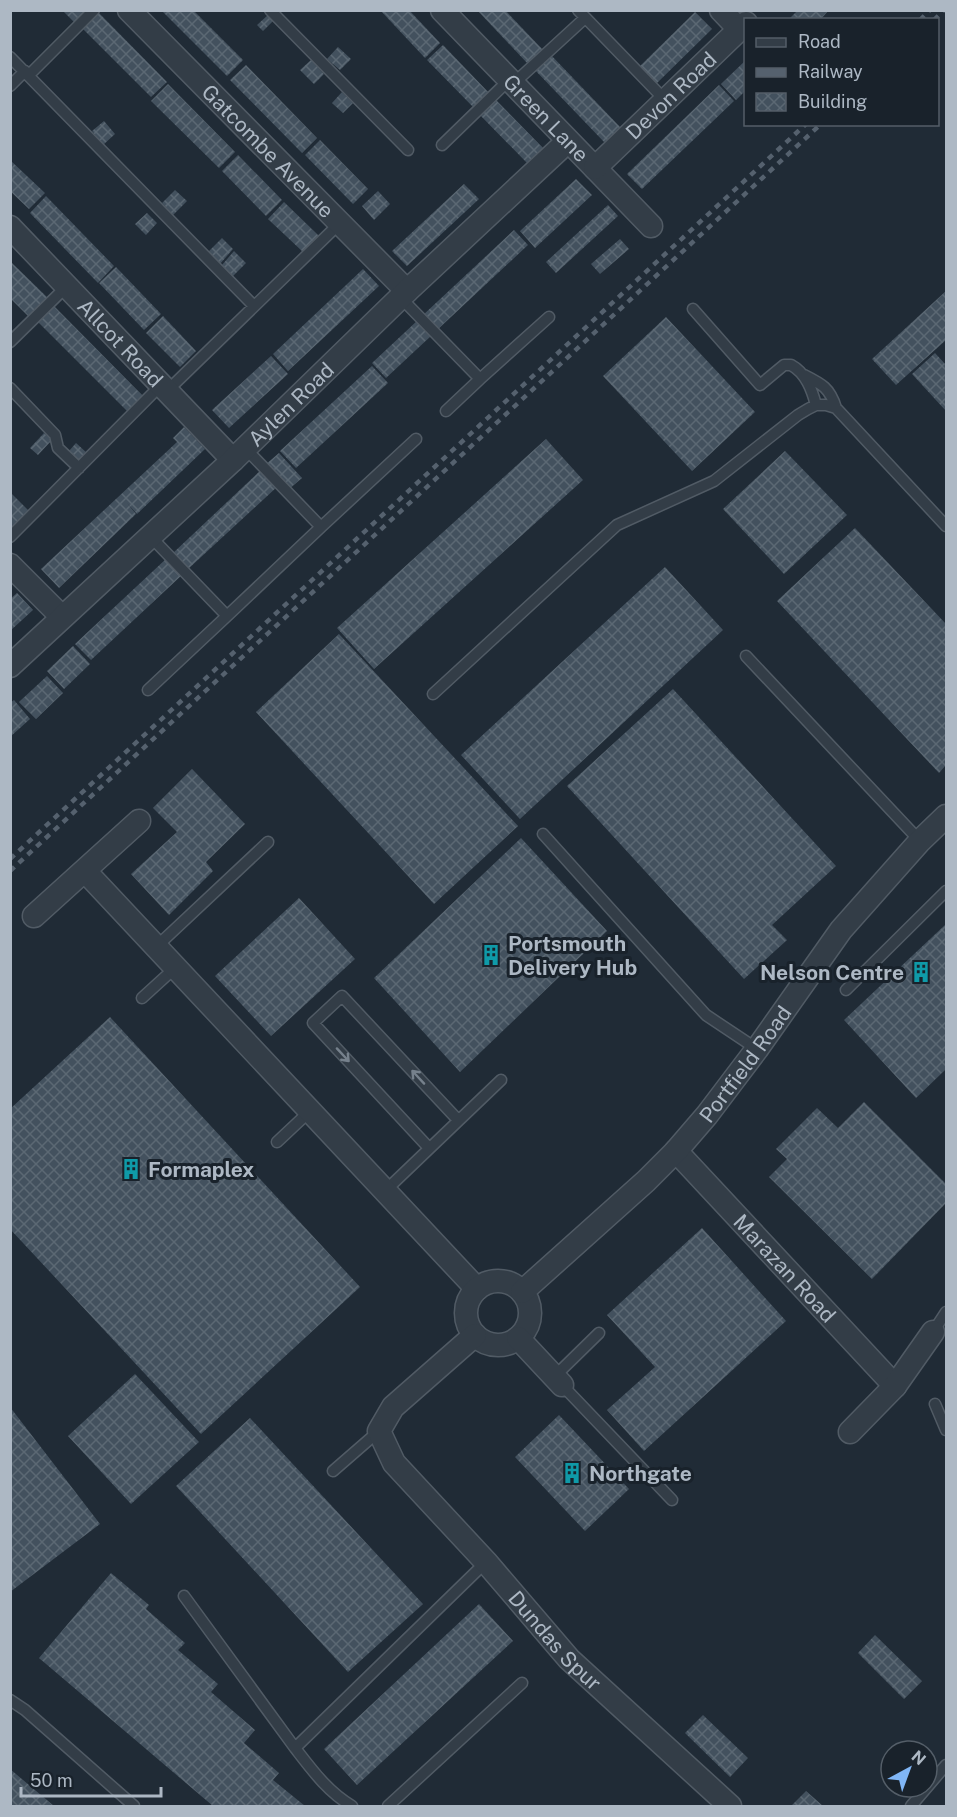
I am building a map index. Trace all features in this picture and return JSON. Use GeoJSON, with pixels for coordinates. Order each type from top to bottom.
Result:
{"type":"FeatureCollection","features":[{"type":"Feature","properties":{"kind":"street","name":"Gatcombe Avenue"},"geometry":{"type":"LineString","coordinates":[[129,10],[340,223],[404,294]]}},
{"type":"Feature","properties":{"kind":"street","name":"Green Lane"},"geometry":{"type":"LineString","coordinates":[[442,10],[651,226]]}},
{"type":"Feature","properties":{"kind":"street"},"geometry":{"type":"LineString","coordinates":[[720,10],[744,24]]}},
{"type":"Feature","properties":{"kind":"street","name":"Devon Road"},"geometry":{"type":"LineString","coordinates":[[595,168],[744,24]]}},
{"type":"Feature","properties":{"kind":"street","name":"Aylen Road"},"geometry":{"type":"LineString","coordinates":[[10,666],[239,454],[404,294],[568,141]]}},
{"type":"Feature","properties":{"kind":"street","name":"Allcot Road"},"geometry":{"type":"LineString","coordinates":[[10,227],[164,388],[239,454]]}},
{"type":"Feature","properties":{"kind":"street"},"geometry":{"type":"LineString","coordinates":[[10,565],[62,617]]}},
{"type":"Feature","properties":{"kind":"street","name":"Portfield Road"},"geometry":{"type":"LineString","coordinates":[[522,1292],[633,1194],[676,1151],[707,1115],[757,1049],[841,930],[920,840],[946,816]]}},
{"type":"Feature","properties":{"kind":"street"},"geometry":{"type":"LineString","coordinates":[[34,916],[139,821]]}},
{"type":"Feature","properties":{"kind":"street"},"geometry":{"type":"LineString","coordinates":[[86,871],[477,1289]]}},
{"type":"Feature","properties":{"kind":"street","name":"Marazan Road"},"geometry":{"type":"LineString","coordinates":[[676,1151],[894,1386]]}},
{"type":"Feature","properties":{"kind":"street"},"geometry":{"type":"LineString","coordinates":[[498,1281],[508,1283],[522,1292],[528,1302],[530,1312],[528,1324],[518,1338],[508,1344],[497,1345],[486,1343],[475,1335],[466,1315],[467,1304],[477,1289],[487,1283],[498,1281]]}},
{"type":"Feature","properties":{"kind":"street"},"geometry":{"type":"LineString","coordinates":[[850,1432],[894,1386],[933,1332]]}},
{"type":"Feature","properties":{"kind":"street"},"geometry":{"type":"LineString","coordinates":[[379,1431],[393,1407],[475,1335]]}},
{"type":"Feature","properties":{"kind":"street"},"geometry":{"type":"LineString","coordinates":[[518,1338],[558,1381]]}},
{"type":"Feature","properties":{"kind":"street","name":"Dundas Spur"},"geometry":{"type":"LineString","coordinates":[[379,1431],[394,1463],[486,1562],[569,1659],[720,1801]]}},
{"type":"Feature","properties":{"kind":"lane"},"geometry":{"type":"LineString","coordinates":[[10,86],[94,10]]}},
{"type":"Feature","properties":{"kind":"lane"},"geometry":{"type":"LineString","coordinates":[[270,10],[408,150]]}},
{"type":"Feature","properties":{"kind":"lane"},"geometry":{"type":"LineString","coordinates":[[442,145],[581,14],[665,100]]}},
{"type":"Feature","properties":{"kind":"lane"},"geometry":{"type":"LineString","coordinates":[[10,57],[254,306]]}},
{"type":"Feature","properties":{"kind":"lane"},"geometry":{"type":"LineString","coordinates":[[10,537],[79,468],[340,223]]}},
{"type":"Feature","properties":{"kind":"lane"},"geometry":{"type":"LineString","coordinates":[[10,342],[67,286]]}},
{"type":"Feature","properties":{"kind":"lane"},"geometry":{"type":"LineString","coordinates":[[404,294],[480,379]]}},
{"type":"Feature","properties":{"kind":"lane"},"geometry":{"type":"LineString","coordinates":[[693,309],[760,385],[784,365],[791,365],[822,385],[832,395],[836,408],[946,526]]}},
{"type":"Feature","properties":{"kind":"lane"},"geometry":{"type":"LineString","coordinates":[[446,411],[549,317]]}},
{"type":"Feature","properties":{"kind":"lane"},"geometry":{"type":"LineString","coordinates":[[804,375],[813,392],[816,405]]}},
{"type":"Feature","properties":{"kind":"lane"},"geometry":{"type":"LineString","coordinates":[[10,388],[55,435],[58,448],[79,468]]}},
{"type":"Feature","properties":{"kind":"lane"},"geometry":{"type":"LineString","coordinates":[[433,694],[617,525],[714,482],[798,415],[816,405],[836,408]]}},
{"type":"Feature","properties":{"kind":"lane"},"geometry":{"type":"LineString","coordinates":[[148,690],[416,439]]}},
{"type":"Feature","properties":{"kind":"lane"},"geometry":{"type":"LineString","coordinates":[[239,454],[321,527]]}},
{"type":"Feature","properties":{"kind":"lane"},"geometry":{"type":"LineString","coordinates":[[150,536],[227,616]]}},
{"type":"Feature","properties":{"kind":"lane"},"geometry":{"type":"LineString","coordinates":[[746,656],[920,840]]}},
{"type":"Feature","properties":{"kind":"lane"},"geometry":{"type":"LineString","coordinates":[[543,834],[706,1015],[757,1049]]}},
{"type":"Feature","properties":{"kind":"lane"},"geometry":{"type":"LineString","coordinates":[[156,947],[268,842]]}},
{"type":"Feature","properties":{"kind":"lane"},"geometry":{"type":"LineString","coordinates":[[846,990],[946,891]]}},
{"type":"Feature","properties":{"kind":"lane"},"geometry":{"type":"LineString","coordinates":[[142,998],[176,967]]}},
{"type":"Feature","properties":{"kind":"lane"},"geometry":{"type":"LineString","coordinates":[[429,1149],[313,1023],[342,996],[459,1120]]}},
{"type":"Feature","properties":{"kind":"lane"},"geometry":{"type":"LineString","coordinates":[[385,1191],[501,1080]]}},
{"type":"Feature","properties":{"kind":"lane"},"geometry":{"type":"LineString","coordinates":[[277,1142],[310,1111]]}},
{"type":"Feature","properties":{"kind":"lane"},"geometry":{"type":"LineString","coordinates":[[933,1332],[946,1312]]}},
{"type":"Feature","properties":{"kind":"lane"},"geometry":{"type":"LineString","coordinates":[[599,1333],[558,1381],[672,1500]]}},
{"type":"Feature","properties":{"kind":"lane"},"geometry":{"type":"LineString","coordinates":[[934,1404],[946,1430]]}},
{"type":"Feature","properties":{"kind":"lane"},"geometry":{"type":"LineString","coordinates":[[333,1471],[379,1431]]}},
{"type":"Feature","properties":{"kind":"lane"},"geometry":{"type":"LineString","coordinates":[[295,1748],[486,1562]]}},
{"type":"Feature","properties":{"kind":"lane"},"geometry":{"type":"LineString","coordinates":[[184,1596],[313,1771],[338,1798],[352,1806]]}},
{"type":"Feature","properties":{"kind":"lane"},"geometry":{"type":"LineString","coordinates":[[388,1806],[522,1683]]}},
{"type":"Feature","properties":{"kind":"lane"},"geometry":{"type":"LineString","coordinates":[[10,1700],[25,1710],[134,1806]]}},
{"type":"Feature","properties":{"kind":"lane"},"geometry":{"type":"LineString","coordinates":[[910,1806],[946,1765]]}},
{"type":"Feature","properties":{"kind":"building"},"geometry":{"type":"Polygon","coordinates":[[[62,10],[88,10],[75,23],[62,10]]]}},
{"type":"Feature","properties":{"kind":"building"},"geometry":{"type":"Polygon","coordinates":[[[161,10],[193,10],[243,60],[227,76],[161,10]]]}},
{"type":"Feature","properties":{"kind":"building"},"geometry":{"type":"Polygon","coordinates":[[[380,10],[409,10],[440,43],[425,58],[380,10]]]}},
{"type":"Feature","properties":{"kind":"building"},"geometry":{"type":"Polygon","coordinates":[[[477,10],[505,10],[543,50],[528,64],[477,10]]]}},
{"type":"Feature","properties":{"kind":"building"},"geometry":{"type":"Polygon","coordinates":[[[798,10],[829,10],[822,18],[790,18],[798,10]]]}},
{"type":"Feature","properties":{"kind":"building"},"geometry":{"type":"Polygon","coordinates":[[[695,12],[712,29],[656,84],[639,67],[695,12]]]}},
{"type":"Feature","properties":{"kind":"building"},"geometry":{"type":"Polygon","coordinates":[[[99,13],[167,82],[151,97],[83,29],[99,13]]]}},
{"type":"Feature","properties":{"kind":"building"},"geometry":{"type":"Polygon","coordinates":[[[268,15],[273,21],[263,31],[257,25],[268,15]]]}},
{"type":"Feature","properties":{"kind":"building"},"geometry":{"type":"Polygon","coordinates":[[[443,45],[490,94],[475,109],[427,60],[443,45]]]}},
{"type":"Feature","properties":{"kind":"building"},"geometry":{"type":"Polygon","coordinates":[[[338,47],[351,59],[340,70],[327,59],[338,47]]]}},
{"type":"Feature","properties":{"kind":"building"},"geometry":{"type":"Polygon","coordinates":[[[550,54],[621,128],[605,143],[534,69],[550,54]]]}},
{"type":"Feature","properties":{"kind":"building"},"geometry":{"type":"Polygon","coordinates":[[[311,60],[324,74],[314,84],[300,70],[311,60]]]}},
{"type":"Feature","properties":{"kind":"building"},"geometry":{"type":"Polygon","coordinates":[[[744,62],[744,92],[736,100],[721,84],[744,62]]]}},
{"type":"Feature","properties":{"kind":"building"},"geometry":{"type":"Polygon","coordinates":[[[246,65],[317,138],[302,153],[230,80],[246,65]]]}},
{"type":"Feature","properties":{"kind":"building"},"geometry":{"type":"Polygon","coordinates":[[[168,84],[235,152],[219,168],[151,101],[168,84]]]}},
{"type":"Feature","properties":{"kind":"building"},"geometry":{"type":"Polygon","coordinates":[[[719,85],[734,101],[642,189],[627,174],[719,85]]]}},
{"type":"Feature","properties":{"kind":"building"},"geometry":{"type":"Polygon","coordinates":[[[342,92],[353,103],[343,113],[332,103],[342,92]]]}},
{"type":"Feature","properties":{"kind":"building"},"geometry":{"type":"Polygon","coordinates":[[[495,99],[543,148],[527,163],[479,114],[495,99]]]}},
{"type":"Feature","properties":{"kind":"building"},"geometry":{"type":"Polygon","coordinates":[[[104,121],[115,134],[103,145],[92,131],[104,121]]]}},
{"type":"Feature","properties":{"kind":"building"},"geometry":{"type":"Polygon","coordinates":[[[320,140],[368,189],[353,204],[305,155],[320,140]]]}},
{"type":"Feature","properties":{"kind":"building"},"geometry":{"type":"Polygon","coordinates":[[[238,155],[282,200],[266,216],[222,171],[238,155]]]}},
{"type":"Feature","properties":{"kind":"building"},"geometry":{"type":"Polygon","coordinates":[[[10,160],[45,193],[29,209],[10,191],[10,160]]]}},
{"type":"Feature","properties":{"kind":"building"},"geometry":{"type":"Polygon","coordinates":[[[576,179],[592,195],[535,248],[520,231],[576,179]]]}},
{"type":"Feature","properties":{"kind":"building"},"geometry":{"type":"Polygon","coordinates":[[[464,184],[479,199],[407,266],[392,251],[464,184]]]}},
{"type":"Feature","properties":{"kind":"building"},"geometry":{"type":"Polygon","coordinates":[[[175,190],[187,201],[173,215],[162,203],[175,190]]]}},
{"type":"Feature","properties":{"kind":"building"},"geometry":{"type":"Polygon","coordinates":[[[378,191],[390,204],[374,220],[362,206],[378,191]]]}},
{"type":"Feature","properties":{"kind":"building"},"geometry":{"type":"Polygon","coordinates":[[[46,196],[114,266],[98,283],[30,213],[46,196]]]}},
{"type":"Feature","properties":{"kind":"building"},"geometry":{"type":"Polygon","coordinates":[[[284,202],[319,236],[303,252],[268,219],[284,202]]]}},
{"type":"Feature","properties":{"kind":"building"},"geometry":{"type":"Polygon","coordinates":[[[608,205],[618,216],[556,273],[546,262],[608,205]]]}},
{"type":"Feature","properties":{"kind":"building"},"geometry":{"type":"Polygon","coordinates":[[[147,213],[157,223],[146,235],[135,224],[147,213]]]}},
{"type":"Feature","properties":{"kind":"building"},"geometry":{"type":"Polygon","coordinates":[[[514,230],[528,245],[436,331],[422,316],[514,230]]]}},
{"type":"Feature","properties":{"kind":"building"},"geometry":{"type":"Polygon","coordinates":[[[222,238],[233,249],[220,264],[208,252],[222,238]]]}},
{"type":"Feature","properties":{"kind":"building"},"geometry":{"type":"Polygon","coordinates":[[[620,239],[629,249],[600,274],[591,264],[620,239]]]}},
{"type":"Feature","properties":{"kind":"building"},"geometry":{"type":"Polygon","coordinates":[[[234,251],[246,263],[233,276],[222,265],[234,251]]]}},
{"type":"Feature","properties":{"kind":"building"},"geometry":{"type":"Polygon","coordinates":[[[10,261],[50,300],[31,319],[10,298],[10,261]]]}},
{"type":"Feature","properties":{"kind":"building"},"geometry":{"type":"Polygon","coordinates":[[[116,267],[161,314],[144,330],[99,283],[116,267]]]}},
{"type":"Feature","properties":{"kind":"building"},"geometry":{"type":"Polygon","coordinates":[[[363,269],[379,286],[288,371],[273,354],[363,269]]]}},
{"type":"Feature","properties":{"kind":"building"},"geometry":{"type":"Polygon","coordinates":[[[946,291],[946,340],[896,385],[872,359],[946,291]]]}},
{"type":"Feature","properties":{"kind":"building"},"geometry":{"type":"Polygon","coordinates":[[[53,305],[143,396],[127,411],[37,321],[53,305]]]}},
{"type":"Feature","properties":{"kind":"building"},"geometry":{"type":"Polygon","coordinates":[[[163,316],[196,351],[180,367],[146,333],[163,316]]]}},
{"type":"Feature","properties":{"kind":"building"},"geometry":{"type":"Polygon","coordinates":[[[666,317],[755,412],[692,471],[603,376],[666,317]]]}},
{"type":"Feature","properties":{"kind":"building"},"geometry":{"type":"Polygon","coordinates":[[[418,320],[432,335],[386,378],[372,363],[418,320]]]}},
{"type":"Feature","properties":{"kind":"building"},"geometry":{"type":"Polygon","coordinates":[[[935,353],[946,365],[946,411],[912,374],[935,353]]]}},
{"type":"Feature","properties":{"kind":"building"},"geometry":{"type":"Polygon","coordinates":[[[271,356],[288,374],[229,428],[212,410],[271,356]]]}},
{"type":"Feature","properties":{"kind":"building"},"geometry":{"type":"Polygon","coordinates":[[[372,366],[388,383],[296,468],[280,451],[372,366]]]}},
{"type":"Feature","properties":{"kind":"building"},"geometry":{"type":"Polygon","coordinates":[[[184,427],[205,449],[137,514],[127,503],[136,514],[59,588],[41,569],[177,442],[173,438],[184,427]]]}},
{"type":"Feature","properties":{"kind":"building"},"geometry":{"type":"Polygon","coordinates":[[[44,433],[52,440],[38,455],[30,448],[44,433]]]}},
{"type":"Feature","properties":{"kind":"building"},"geometry":{"type":"Polygon","coordinates":[[[546,439],[583,480],[374,669],[337,628],[546,439]]]}},
{"type":"Feature","properties":{"kind":"building"},"geometry":{"type":"Polygon","coordinates":[[[76,443],[87,453],[79,461],[69,451],[76,443]]]}},
{"type":"Feature","properties":{"kind":"building"},"geometry":{"type":"Polygon","coordinates":[[[785,451],[847,515],[784,574],[723,509],[785,451]]]}},
{"type":"Feature","properties":{"kind":"building"},"geometry":{"type":"Polygon","coordinates":[[[279,453],[302,478],[288,490],[265,465],[279,453]]]}},
{"type":"Feature","properties":{"kind":"building"},"geometry":{"type":"Polygon","coordinates":[[[262,469],[278,486],[187,570],[172,554],[262,469]]]}},
{"type":"Feature","properties":{"kind":"building"},"geometry":{"type":"Polygon","coordinates":[[[10,492],[30,512],[13,528],[10,525],[10,492]]]}},
{"type":"Feature","properties":{"kind":"building"},"geometry":{"type":"Polygon","coordinates":[[[855,528],[946,624],[946,765],[939,773],[777,601],[855,528]]]}},
{"type":"Feature","properties":{"kind":"building"},"geometry":{"type":"Polygon","coordinates":[[[167,558],[182,575],[91,660],[75,644],[167,558]]]}},
{"type":"Feature","properties":{"kind":"building"},"geometry":{"type":"Polygon","coordinates":[[[665,567],[723,630],[520,819],[461,755],[665,567]]]}},
{"type":"Feature","properties":{"kind":"building"},"geometry":{"type":"Polygon","coordinates":[[[17,593],[33,610],[10,631],[10,599],[17,593]]]}},
{"type":"Feature","properties":{"kind":"building"},"geometry":{"type":"Polygon","coordinates":[[[339,634],[518,826],[434,904],[256,712],[339,634]]]}},
{"type":"Feature","properties":{"kind":"building"},"geometry":{"type":"Polygon","coordinates":[[[73,646],[90,664],[64,689],[47,671],[73,646]]]}},
{"type":"Feature","properties":{"kind":"building"},"geometry":{"type":"Polygon","coordinates":[[[47,676],[63,693],[36,719],[19,702],[47,676]]]}},
{"type":"Feature","properties":{"kind":"building"},"geometry":{"type":"Polygon","coordinates":[[[673,689],[836,866],[772,925],[787,940],[744,979],[567,786],[673,689]]]}},
{"type":"Feature","properties":{"kind":"building"},"geometry":{"type":"Polygon","coordinates":[[[14,700],[30,719],[10,737],[10,703],[14,700]]]}},
{"type":"Feature","properties":{"kind":"building"},"geometry":{"type":"Polygon","coordinates":[[[192,769],[245,824],[206,862],[213,871],[169,915],[131,874],[177,832],[153,808],[192,769]]]}},
{"type":"Feature","properties":{"kind":"building","name":"Portsmouth Delivery Hub"},"geometry":{"type":"Polygon","coordinates":[[[521,838],[607,931],[460,1072],[374,978],[521,838]]]}},
{"type":"Feature","properties":{"kind":"building"},"geometry":{"type":"Polygon","coordinates":[[[299,898],[355,959],[271,1036],[215,976],[299,898]]]}},
{"type":"Feature","properties":{"kind":"building","name":"Nelson Centre"},"geometry":{"type":"Polygon","coordinates":[[[946,924],[946,1069],[916,1098],[844,1020],[946,924]]]}},
{"type":"Feature","properties":{"kind":"building","name":"Formaplex"},"geometry":{"type":"Polygon","coordinates":[[[110,1017],[360,1287],[201,1434],[10,1229],[10,1109],[110,1017]]]}},
{"type":"Feature","properties":{"kind":"building"},"geometry":{"type":"Polygon","coordinates":[[[864,1102],[946,1184],[946,1203],[872,1279],[769,1177],[787,1159],[776,1149],[817,1108],[838,1128],[864,1102]]]}},
{"type":"Feature","properties":{"kind":"building"},"geometry":{"type":"Polygon","coordinates":[[[702,1228],[786,1321],[644,1451],[607,1410],[655,1367],[607,1315],[702,1228]]]}},
{"type":"Feature","properties":{"kind":"building"},"geometry":{"type":"Polygon","coordinates":[[[135,1374],[199,1442],[131,1504],[68,1436],[135,1374]]]}},
{"type":"Feature","properties":{"kind":"building"},"geometry":{"type":"Polygon","coordinates":[[[10,1407],[100,1524],[10,1592],[10,1407]]]}},
{"type":"Feature","properties":{"kind":"building","name":"Northgate"},"geometry":{"type":"Polygon","coordinates":[[[559,1415],[629,1489],[585,1531],[515,1457],[559,1415]]]}},
{"type":"Feature","properties":{"kind":"building"},"geometry":{"type":"Polygon","coordinates":[[[250,1418],[423,1604],[348,1672],[176,1486],[250,1418]]]}},
{"type":"Feature","properties":{"kind":"building"},"geometry":{"type":"Polygon","coordinates":[[[111,1573],[149,1605],[146,1609],[185,1643],[178,1650],[218,1684],[211,1692],[255,1730],[244,1743],[279,1773],[273,1780],[305,1806],[213,1806],[39,1658],[111,1573]]]}},
{"type":"Feature","properties":{"kind":"building"},"geometry":{"type":"Polygon","coordinates":[[[479,1604],[513,1641],[357,1785],[324,1749],[479,1604]]]}},
{"type":"Feature","properties":{"kind":"building"},"geometry":{"type":"Polygon","coordinates":[[[875,1635],[922,1681],[904,1699],[858,1653],[875,1635]]]}},
{"type":"Feature","properties":{"kind":"building"},"geometry":{"type":"Polygon","coordinates":[[[703,1715],[748,1758],[730,1777],[685,1733],[703,1715]]]}},
{"type":"Feature","properties":{"kind":"building"},"geometry":{"type":"Polygon","coordinates":[[[10,1769],[54,1806],[10,1806],[10,1769]]]}},
{"type":"Feature","properties":{"kind":"building"},"geometry":{"type":"Polygon","coordinates":[[[806,1791],[823,1806],[791,1806],[806,1791]]]}},
{"type":"Feature","properties":{"kind":"railway"},"geometry":{"type":"LineString","coordinates":[[922,18],[930,10]]}},
{"type":"Feature","properties":{"kind":"railway"},"geometry":{"type":"LineString","coordinates":[[936,18],[944,10]]}},
{"type":"Feature","properties":{"kind":"railway"},"geometry":{"type":"LineString","coordinates":[[10,859],[804,126]]}},
{"type":"Feature","properties":{"kind":"railway"},"geometry":{"type":"LineString","coordinates":[[10,871],[819,126]]}},
{"type":"Feature","properties":{"kind":"place","name":"Portsmouth Delivery Hub"},"geometry":{"type":"Point","coordinates":[491,955]}},
{"type":"Feature","properties":{"kind":"place","name":"Nelson Centre"},"geometry":{"type":"Point","coordinates":[921,972]}},
{"type":"Feature","properties":{"kind":"place","name":"Formaplex"},"geometry":{"type":"Point","coordinates":[131,1169]}},
{"type":"Feature","properties":{"kind":"place","name":"Northgate"},"geometry":{"type":"Point","coordinates":[572,1473]}}]}
